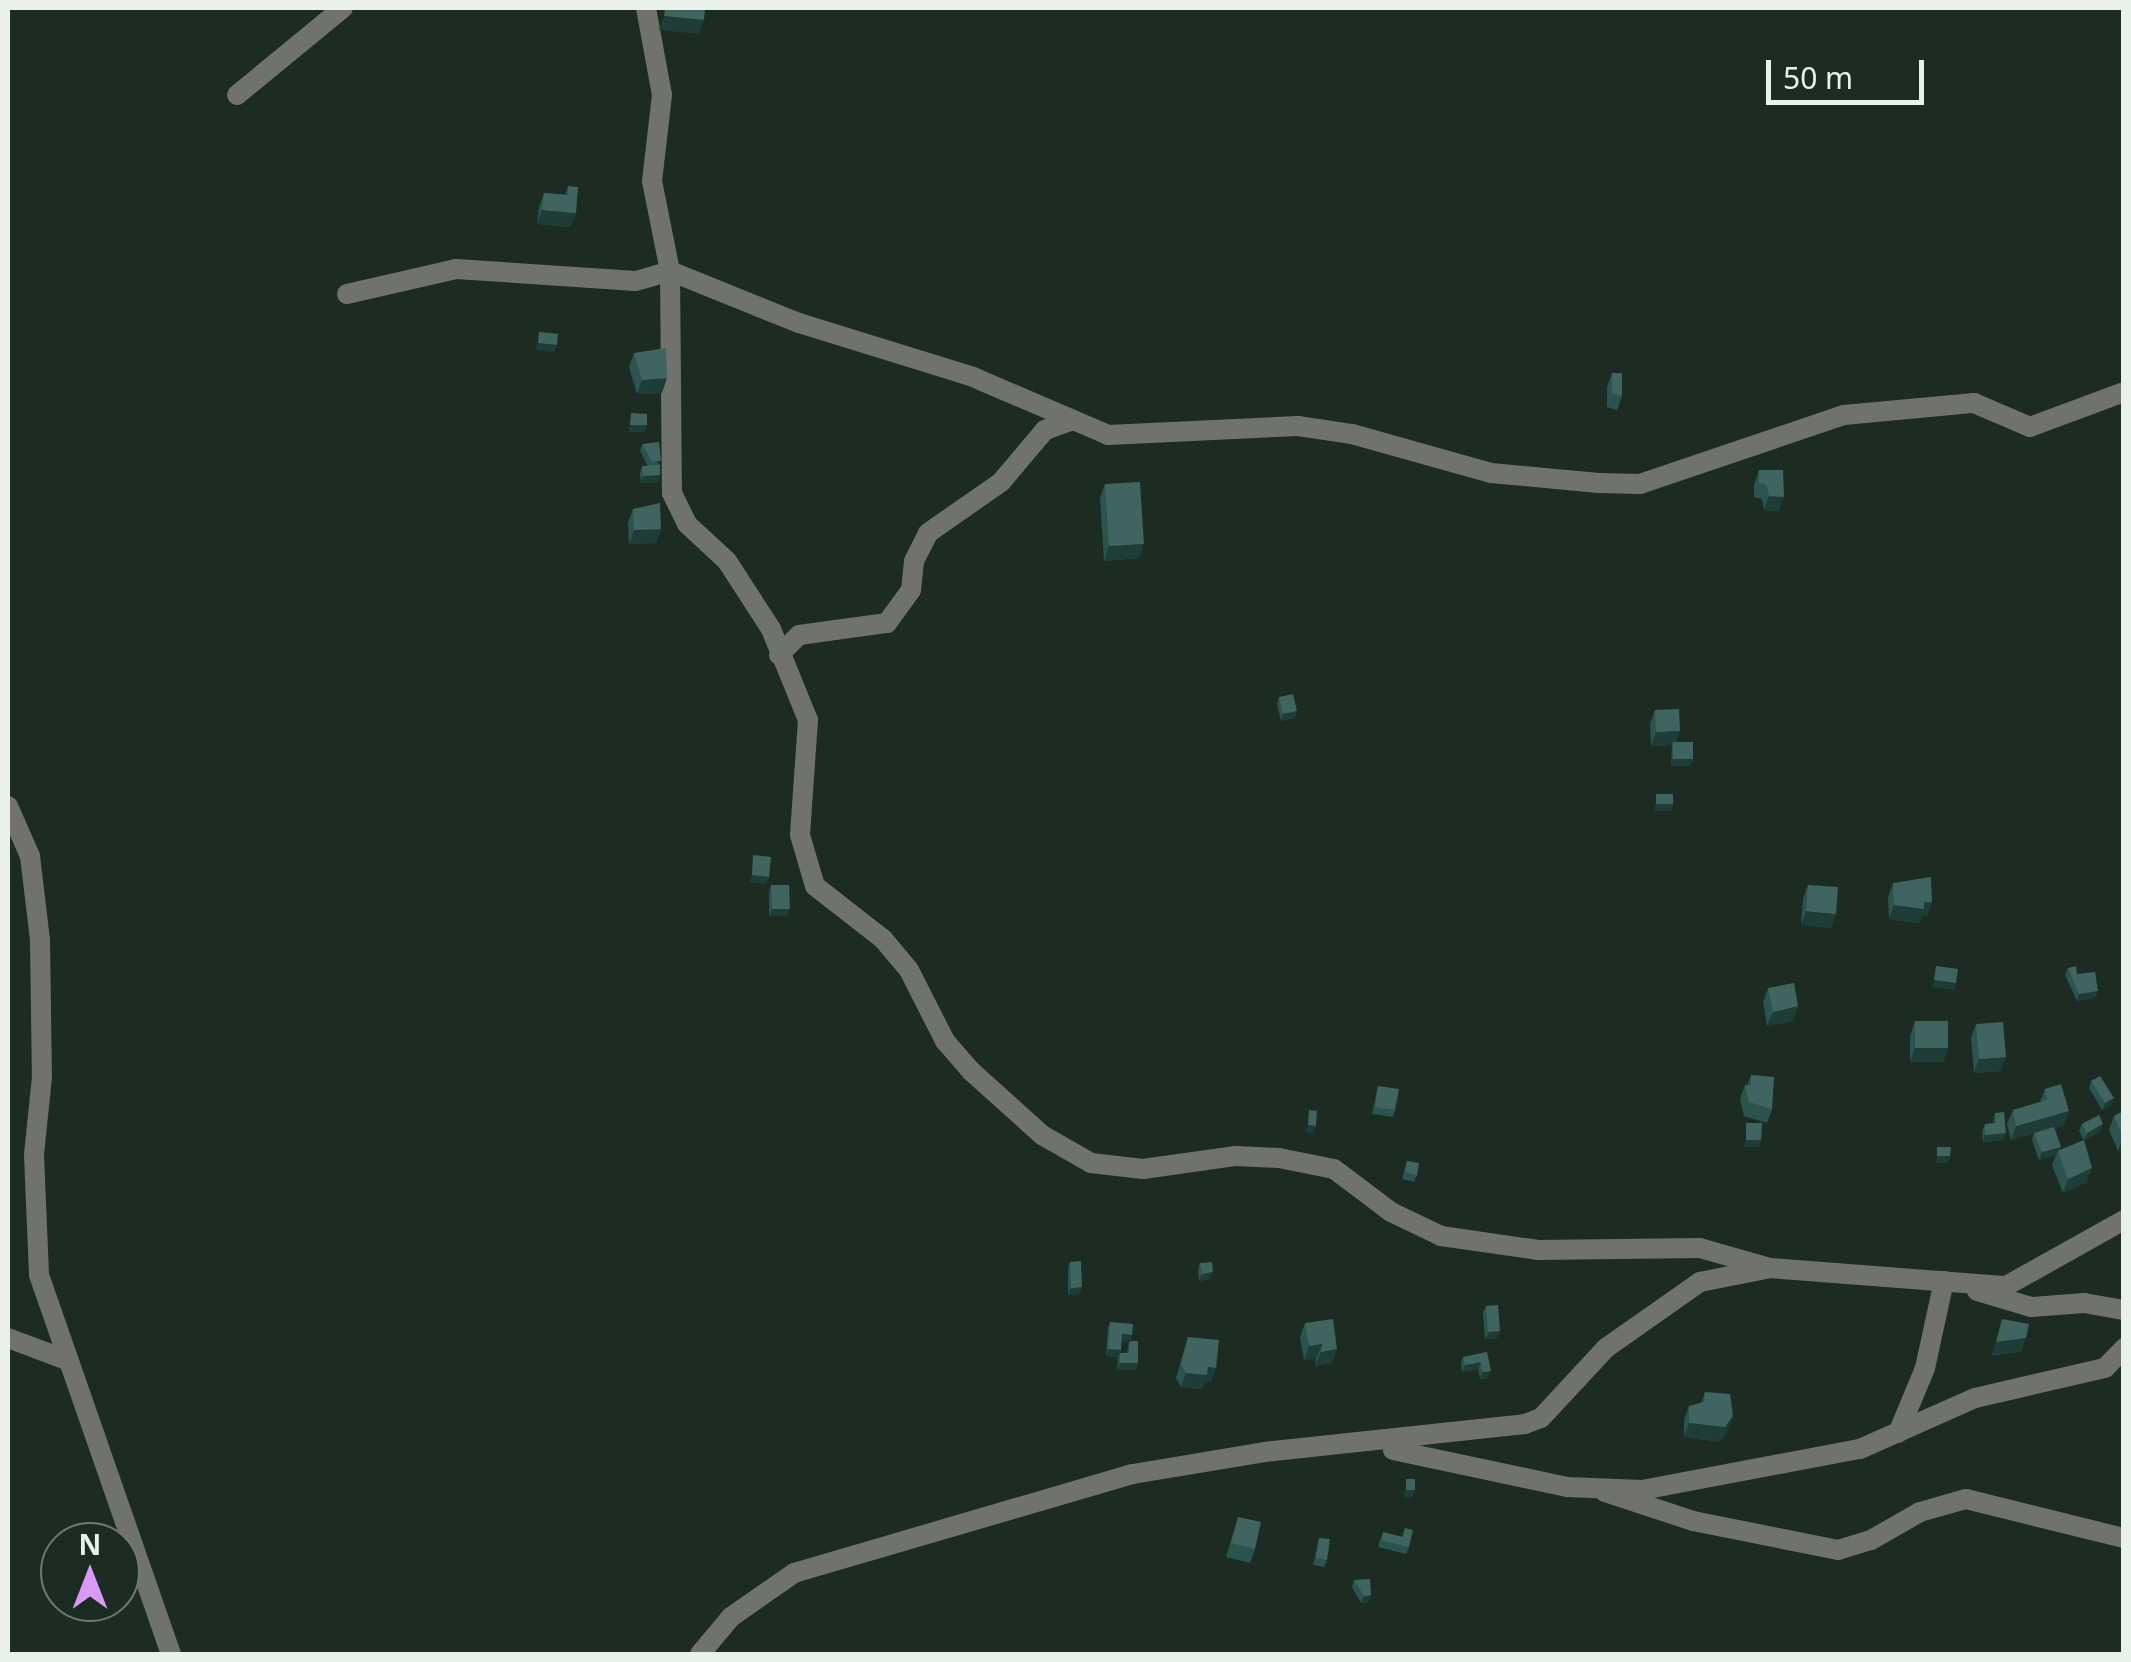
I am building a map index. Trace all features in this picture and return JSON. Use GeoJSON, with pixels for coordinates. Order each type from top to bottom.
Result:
{"type":"FeatureCollection","features":[{"type":"Feature","properties":{"kind":"street"},"geometry":{"type":"LineString","coordinates":[[238,95],[343,8]]}},
{"type":"Feature","properties":{"kind":"street"},"geometry":{"type":"LineString","coordinates":[[646,8],[662,95],[652,181],[670,271],[672,493],[687,524],[727,561],[771,629],[808,720],[800,835],[815,886],[883,939],[909,970],[945,1041],[1001,1102],[1042,1135],[1090,1163],[1126,1167],[1236,1156],[1334,1169],[1391,1212],[1441,1236],[1494,1247],[1700,1248],[1770,1268],[1952,1283],[2026,1280],[2124,1220]]}},
{"type":"Feature","properties":{"kind":"street"},"geometry":{"type":"LineString","coordinates":[[347,294],[456,269],[636,281],[670,271],[799,323],[972,377],[1108,436],[1152,436],[1231,425],[1298,426],[1352,434],[1491,473],[1640,484],[1844,415],[1974,403],[2030,427],[2124,392]]}},
{"type":"Feature","properties":{"kind":"street"},"geometry":{"type":"LineString","coordinates":[[779,654],[798,635],[887,622],[910,590],[914,560],[928,533],[1001,482],[1045,430],[1070,421]]}},
{"type":"Feature","properties":{"kind":"street"},"geometry":{"type":"LineString","coordinates":[[8,806],[30,856],[40,930],[38,1258],[64,1359],[123,1507],[170,1654]]}},
{"type":"Feature","properties":{"kind":"street"},"geometry":{"type":"LineString","coordinates":[[700,1654],[730,1617],[794,1573],[1133,1474],[1264,1452],[1368,1444],[1541,1418],[1606,1348],[1680,1292],[1770,1268]]}},
{"type":"Feature","properties":{"kind":"street"},"geometry":{"type":"LineString","coordinates":[[1952,1283],[2031,1307],[2084,1303],[2124,1310]]}},
{"type":"Feature","properties":{"kind":"street"},"geometry":{"type":"LineString","coordinates":[[1898,1433],[1925,1368],[1952,1283]]}},
{"type":"Feature","properties":{"kind":"street"},"geometry":{"type":"LineString","coordinates":[[8,1338],[64,1359]]}},
{"type":"Feature","properties":{"kind":"street"},"geometry":{"type":"LineString","coordinates":[[1602,1490],[1642,1490],[1828,1456],[1898,1433],[1975,1398],[2105,1368],[2124,1348]]}},
{"type":"Feature","properties":{"kind":"street"},"geometry":{"type":"LineString","coordinates":[[1368,1444],[1602,1490],[1693,1521],[1838,1550],[1872,1540],[1920,1512],[1966,1499],[2124,1538]]}},
{"type":"Feature","properties":{"kind":"building"},"geometry":{"type":"Polygon","coordinates":[[[705,8],[704,20],[664,16],[665,9],[705,8]]]}},
{"type":"Feature","properties":{"kind":"building"},"geometry":{"type":"Polygon","coordinates":[[[568,186],[578,187],[576,213],[542,210],[544,193],[568,195],[568,186]]]}},
{"type":"Feature","properties":{"kind":"building"},"geometry":{"type":"Polygon","coordinates":[[[539,332],[558,334],[557,345],[538,343],[539,332]]]}},
{"type":"Feature","properties":{"kind":"building"},"geometry":{"type":"Polygon","coordinates":[[[666,348],[667,378],[642,380],[634,353],[666,348]]]}},
{"type":"Feature","properties":{"kind":"building"},"geometry":{"type":"Polygon","coordinates":[[[1612,373],[1622,373],[1622,396],[1612,393],[1612,373]]]}},
{"type":"Feature","properties":{"kind":"building"},"geometry":{"type":"Polygon","coordinates":[[[631,413],[647,414],[647,425],[630,425],[631,413]]]}},
{"type":"Feature","properties":{"kind":"building"},"geometry":{"type":"Polygon","coordinates":[[[659,442],[661,461],[652,462],[642,444],[659,442]]]}},
{"type":"Feature","properties":{"kind":"building"},"geometry":{"type":"Polygon","coordinates":[[[660,465],[660,475],[643,476],[642,466],[660,465]]]}},
{"type":"Feature","properties":{"kind":"building"},"geometry":{"type":"Polygon","coordinates":[[[1759,470],[1783,470],[1784,497],[1769,496],[1767,485],[1759,483],[1759,470]]]}},
{"type":"Feature","properties":{"kind":"building"},"geometry":{"type":"Polygon","coordinates":[[[1140,482],[1144,544],[1109,546],[1105,484],[1140,482]]]}},
{"type":"Feature","properties":{"kind":"building"},"geometry":{"type":"Polygon","coordinates":[[[660,503],[661,529],[634,530],[633,509],[660,503]]]}},
{"type":"Feature","properties":{"kind":"building"},"geometry":{"type":"Polygon","coordinates":[[[1293,694],[1297,711],[1283,714],[1279,697],[1293,694]]]}},
{"type":"Feature","properties":{"kind":"building"},"geometry":{"type":"Polygon","coordinates":[[[1679,709],[1680,731],[1656,732],[1655,710],[1679,709]]]}},
{"type":"Feature","properties":{"kind":"building"},"geometry":{"type":"Polygon","coordinates":[[[1673,742],[1693,742],[1693,759],[1673,759],[1673,742]]]}},
{"type":"Feature","properties":{"kind":"building"},"geometry":{"type":"Polygon","coordinates":[[[1656,794],[1673,794],[1673,804],[1656,804],[1656,794]]]}},
{"type":"Feature","properties":{"kind":"building"},"geometry":{"type":"Polygon","coordinates":[[[753,855],[771,857],[769,877],[752,875],[753,855]]]}},
{"type":"Feature","properties":{"kind":"building"},"geometry":{"type":"Polygon","coordinates":[[[1931,877],[1932,902],[1924,902],[1924,909],[1894,905],[1893,883],[1931,877]]]}},
{"type":"Feature","properties":{"kind":"building"},"geometry":{"type":"Polygon","coordinates":[[[771,885],[789,885],[790,909],[772,909],[771,885]]]}},
{"type":"Feature","properties":{"kind":"building"},"geometry":{"type":"Polygon","coordinates":[[[1808,885],[1838,887],[1836,914],[1806,911],[1808,885]]]}},
{"type":"Feature","properties":{"kind":"building"},"geometry":{"type":"Polygon","coordinates":[[[1936,966],[1958,969],[1956,983],[1934,980],[1936,966]]]}},
{"type":"Feature","properties":{"kind":"building"},"geometry":{"type":"Polygon","coordinates":[[[2076,966],[2077,974],[2095,972],[2098,991],[2079,994],[2068,968],[2076,966]]]}},
{"type":"Feature","properties":{"kind":"building"},"geometry":{"type":"Polygon","coordinates":[[[1794,983],[1798,1006],[1773,1012],[1768,988],[1794,983]]]}},
{"type":"Feature","properties":{"kind":"building"},"geometry":{"type":"Polygon","coordinates":[[[1915,1021],[1948,1021],[1948,1048],[1915,1048],[1915,1021]]]}},
{"type":"Feature","properties":{"kind":"building"},"geometry":{"type":"Polygon","coordinates":[[[2003,1022],[2006,1057],[1979,1059],[1976,1024],[2003,1022]]]}},
{"type":"Feature","properties":{"kind":"building"},"geometry":{"type":"Polygon","coordinates":[[[1751,1075],[1774,1077],[1772,1109],[1749,1102],[1745,1085],[1751,1086],[1751,1075]]]}},
{"type":"Feature","properties":{"kind":"building"},"geometry":{"type":"Polygon","coordinates":[[[2100,1076],[2114,1098],[2105,1103],[2091,1081],[2100,1076]]]}},
{"type":"Feature","properties":{"kind":"building"},"geometry":{"type":"Polygon","coordinates":[[[2061,1084],[2069,1111],[2016,1126],[2013,1110],[2047,1100],[2045,1089],[2061,1084]]]}},
{"type":"Feature","properties":{"kind":"building"},"geometry":{"type":"Polygon","coordinates":[[[1378,1086],[1399,1089],[1395,1110],[1375,1107],[1378,1086]]]}},
{"type":"Feature","properties":{"kind":"building"},"geometry":{"type":"Polygon","coordinates":[[[1309,1110],[1317,1111],[1316,1126],[1308,1125],[1309,1110]]]}},
{"type":"Feature","properties":{"kind":"building"},"geometry":{"type":"Polygon","coordinates":[[[2124,1111],[2124,1137],[2123,1137],[2114,1116],[2124,1111]]]}},
{"type":"Feature","properties":{"kind":"building"},"geometry":{"type":"Polygon","coordinates":[[[2004,1112],[2006,1133],[1985,1135],[1985,1124],[1996,1123],[1995,1113],[2004,1112]]]}},
{"type":"Feature","properties":{"kind":"building"},"geometry":{"type":"Polygon","coordinates":[[[2099,1115],[2103,1124],[2087,1133],[2082,1124],[2099,1115]]]}},
{"type":"Feature","properties":{"kind":"building"},"geometry":{"type":"Polygon","coordinates":[[[1746,1123],[1762,1123],[1761,1140],[1746,1140],[1746,1123]]]}},
{"type":"Feature","properties":{"kind":"building"},"geometry":{"type":"Polygon","coordinates":[[[2054,1127],[2061,1147],[2042,1152],[2034,1133],[2054,1127]]]}},
{"type":"Feature","properties":{"kind":"building"},"geometry":{"type":"Polygon","coordinates":[[[2084,1140],[2092,1168],[2068,1179],[2058,1151],[2084,1140]]]}},
{"type":"Feature","properties":{"kind":"building"},"geometry":{"type":"Polygon","coordinates":[[[1937,1147],[1951,1147],[1950,1156],[1937,1156],[1937,1147]]]}},
{"type":"Feature","properties":{"kind":"building"},"geometry":{"type":"Polygon","coordinates":[[[1407,1161],[1419,1163],[1417,1175],[1405,1172],[1407,1161]]]}},
{"type":"Feature","properties":{"kind":"building"},"geometry":{"type":"Polygon","coordinates":[[[1081,1261],[1082,1287],[1071,1288],[1070,1262],[1081,1261]]]}},
{"type":"Feature","properties":{"kind":"building"},"geometry":{"type":"Polygon","coordinates":[[[1212,1262],[1213,1272],[1202,1274],[1200,1263],[1212,1262]]]}},
{"type":"Feature","properties":{"kind":"building"},"geometry":{"type":"Polygon","coordinates":[[[1498,1305],[1500,1331],[1488,1332],[1486,1306],[1498,1305]]]}},
{"type":"Feature","properties":{"kind":"building"},"geometry":{"type":"Polygon","coordinates":[[[1333,1319],[1337,1349],[1321,1352],[1322,1344],[1309,1346],[1305,1323],[1333,1319]]]}},
{"type":"Feature","properties":{"kind":"building"},"geometry":{"type":"Polygon","coordinates":[[[2002,1319],[2029,1324],[2026,1338],[1996,1342],[2002,1319]]]}},
{"type":"Feature","properties":{"kind":"building"},"geometry":{"type":"Polygon","coordinates":[[[1110,1322],[1133,1324],[1132,1335],[1122,1334],[1121,1350],[1108,1349],[1110,1322]]]}},
{"type":"Feature","properties":{"kind":"building"},"geometry":{"type":"Polygon","coordinates":[[[1188,1337],[1219,1340],[1216,1368],[1208,1367],[1207,1375],[1186,1373],[1181,1364],[1188,1337]]]}},
{"type":"Feature","properties":{"kind":"building"},"geometry":{"type":"Polygon","coordinates":[[[1130,1341],[1138,1341],[1138,1363],[1120,1363],[1120,1353],[1129,1353],[1130,1341]]]}},
{"type":"Feature","properties":{"kind":"building"},"geometry":{"type":"Polygon","coordinates":[[[1487,1352],[1491,1371],[1482,1372],[1481,1362],[1465,1365],[1463,1357],[1487,1352]]]}},
{"type":"Feature","properties":{"kind":"building"},"geometry":{"type":"Polygon","coordinates":[[[1705,1392],[1730,1394],[1733,1416],[1725,1427],[1689,1423],[1689,1406],[1704,1402],[1705,1392]]]}},
{"type":"Feature","properties":{"kind":"building"},"geometry":{"type":"Polygon","coordinates":[[[1406,1479],[1415,1479],[1415,1490],[1406,1490],[1406,1479]]]}},
{"type":"Feature","properties":{"kind":"building"},"geometry":{"type":"Polygon","coordinates":[[[1238,1517],[1261,1522],[1255,1549],[1231,1543],[1238,1517]]]}},
{"type":"Feature","properties":{"kind":"building"},"geometry":{"type":"Polygon","coordinates":[[[1405,1528],[1413,1530],[1409,1547],[1381,1540],[1383,1532],[1403,1537],[1405,1528]]]}},
{"type":"Feature","properties":{"kind":"building"},"geometry":{"type":"Polygon","coordinates":[[[1319,1538],[1330,1539],[1327,1560],[1316,1558],[1319,1538]]]}},
{"type":"Feature","properties":{"kind":"building"},"geometry":{"type":"Polygon","coordinates":[[[1370,1579],[1371,1595],[1364,1596],[1354,1580],[1370,1579]]]}}]}
